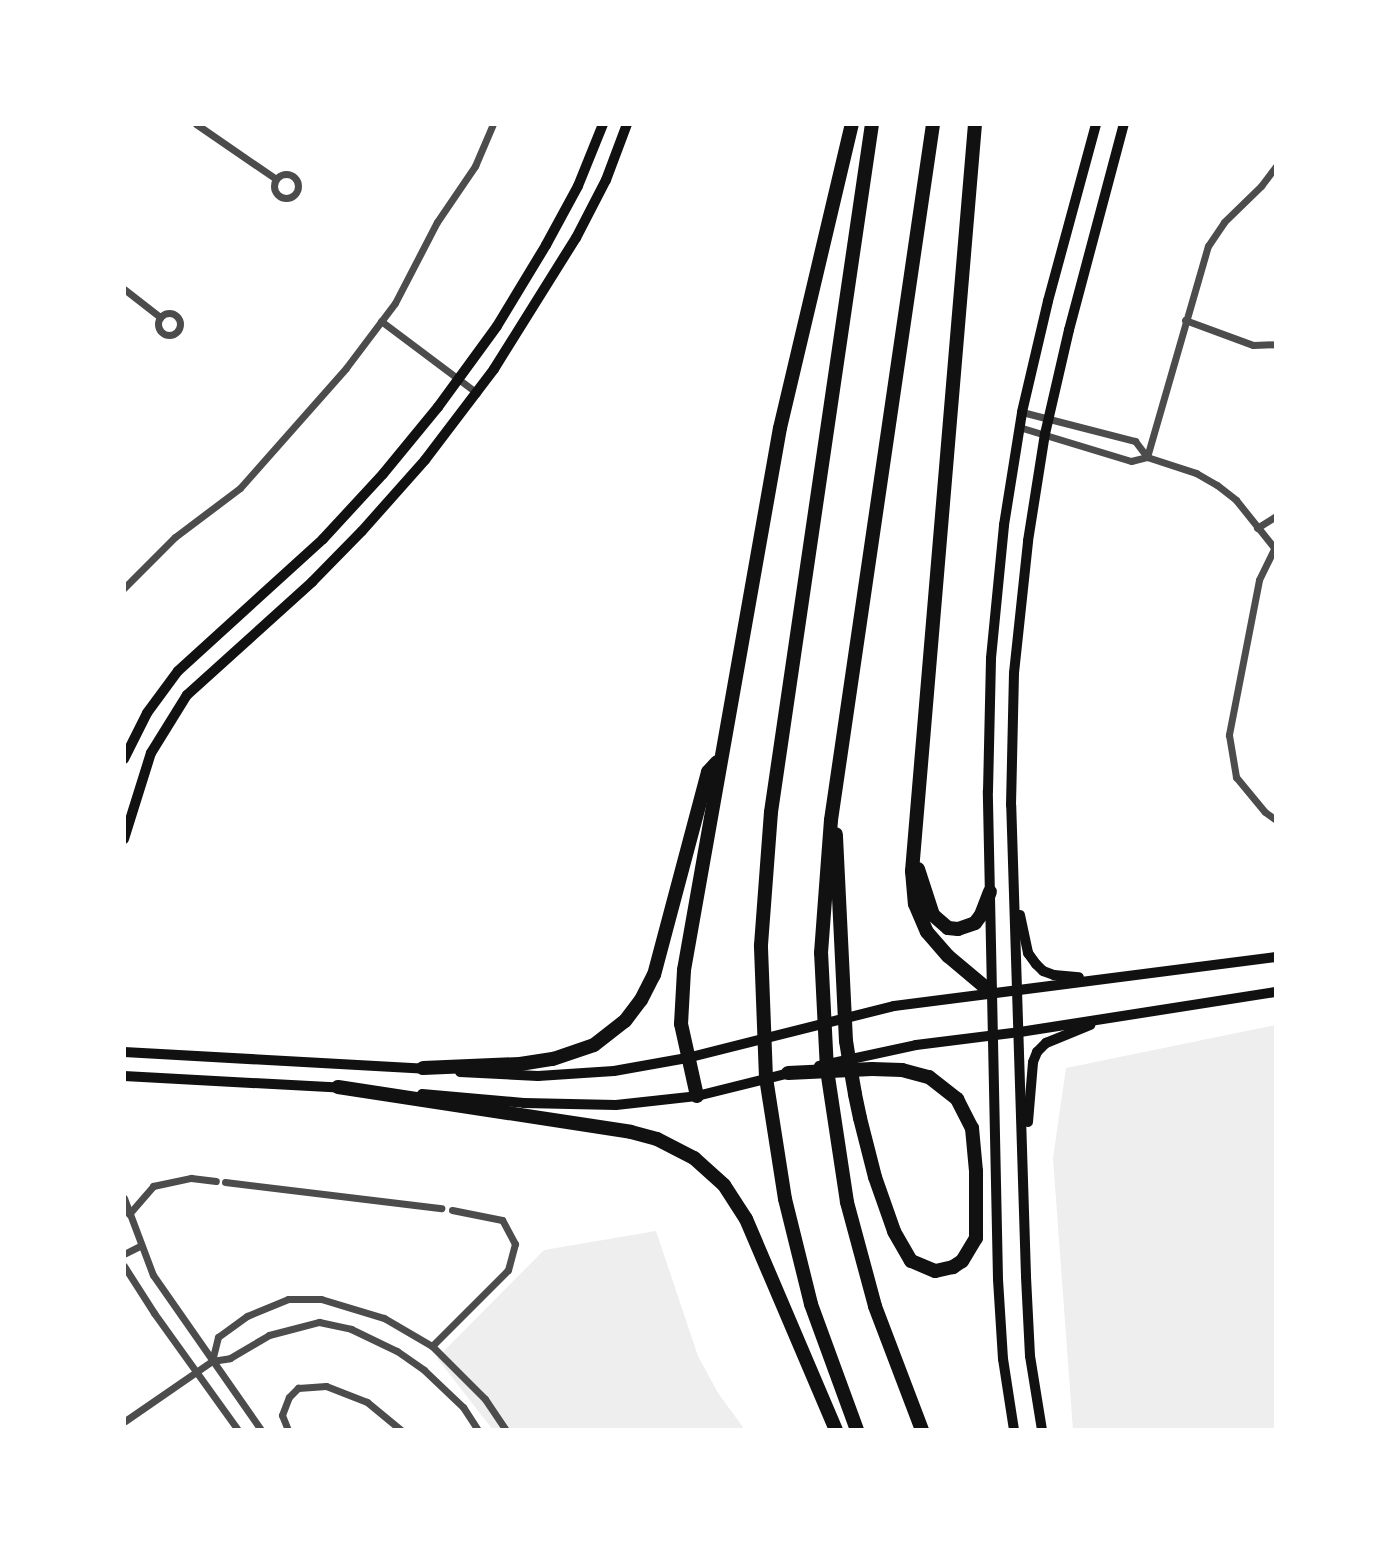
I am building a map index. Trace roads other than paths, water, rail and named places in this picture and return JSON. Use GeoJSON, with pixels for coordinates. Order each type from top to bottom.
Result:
{"type":"FeatureCollection","features":[{"type":"Feature","properties":{"kind":"highway"},"geometry":{"type":"LineString","coordinates":[[697,1096],[681,1024],[681,992],[720,758],[788,388],[852,124]]}},
{"type":"Feature","properties":{"kind":"highway"},"geometry":{"type":"LineString","coordinates":[[857,1430],[828,1355],[803,1277],[785,1199],[770,1107],[761,1009],[762,919],[767,839],[872,124]]}},
{"type":"Feature","properties":{"kind":"highway"},"geometry":{"type":"LineString","coordinates":[[922,1430],[884,1332],[864,1267],[842,1176],[829,1096],[822,997],[823,900],[834,794],[933,124]]}},
{"type":"Feature","properties":{"kind":"highway"},"geometry":{"type":"LineString","coordinates":[[975,124],[913,823],[912,888],[920,919],[935,944],[992,993]]}},
{"type":"Feature","properties":{"kind":"highway"},"geometry":{"type":"LineString","coordinates":[[423,1068],[507,1065],[553,1059],[594,1045],[625,1021],[641,1000],[654,975],[708,772],[720,758]]}},
{"type":"Feature","properties":{"kind":"highway"},"geometry":{"type":"LineString","coordinates":[[788,1073],[902,1070],[929,1077],[957,1099],[973,1135],[977,1209],[974,1244],[958,1264],[942,1270],[928,1270],[911,1261],[903,1251],[878,1185],[855,1094],[842,992],[834,794]]}},
{"type":"Feature","properties":{"kind":"highway"},"geometry":{"type":"LineString","coordinates":[[913,823],[922,886],[933,915],[940,923],[958,929],[975,923],[990,892]]}},
{"type":"Feature","properties":{"kind":"highway"},"geometry":{"type":"LineString","coordinates":[[338,1087],[631,1132],[657,1139],[694,1158],[724,1185],[746,1219],[836,1430]]}},
{"type":"Feature","properties":{"kind":"main road"},"geometry":{"type":"LineString","coordinates":[[124,759],[147,713],[178,671],[276,584],[342,520],[407,446],[459,379],[510,304],[556,228],[588,164],[603,124]]}},
{"type":"Feature","properties":{"kind":"main road"},"geometry":{"type":"LineString","coordinates":[[124,839],[151,753],[187,695],[345,548],[413,475],[477,393],[525,324],[576,238],[612,166],[627,124]]}},
{"type":"Feature","properties":{"kind":"main road"},"geometry":{"type":"LineString","coordinates":[[1014,1430],[1003,1359],[999,1305],[988,764],[991,657],[1004,525],[1022,412],[1048,301],[1096,124]]}},
{"type":"Feature","properties":{"kind":"main road"},"geometry":{"type":"LineString","coordinates":[[1042,1430],[1029,1343],[1013,885],[1011,779],[1016,646],[1028,541],[1045,434],[1124,124]]}},
{"type":"Feature","properties":{"kind":"main road"},"geometry":{"type":"LineString","coordinates":[[1013,885],[1028,953],[1036,964],[1043,971],[1054,975],[1099,979]]}},
{"type":"Feature","properties":{"kind":"main road"},"geometry":{"type":"LineString","coordinates":[[124,1052],[550,1076],[614,1071],[687,1058],[894,1006],[1276,957]]}},
{"type":"Feature","properties":{"kind":"main road"},"geometry":{"type":"LineString","coordinates":[[124,1076],[338,1087],[568,1105],[616,1105],[697,1096],[877,1052],[1276,992]]}},
{"type":"Feature","properties":{"kind":"main road"},"geometry":{"type":"LineString","coordinates":[[1023,1170],[1033,1062],[1037,1052],[1046,1044],[1107,1018]]}},
{"type":"Feature","properties":{"kind":"street"},"geometry":{"type":"LineString","coordinates":[[196,124],[276,179]]}},
{"type":"Feature","properties":{"kind":"street"},"geometry":{"type":"LineString","coordinates":[[124,588],[175,537],[240,488],[346,368],[395,303],[437,222],[475,166],[493,124]]}},
{"type":"Feature","properties":{"kind":"street"},"geometry":{"type":"LineString","coordinates":[[1147,457],[1208,246],[1224,222],[1261,186],[1276,166]]}},
{"type":"Feature","properties":{"kind":"street"},"geometry":{"type":"LineString","coordinates":[[124,289],[160,317]]}},
{"type":"Feature","properties":{"kind":"street"},"geometry":{"type":"LineString","coordinates":[[1185,320],[1253,345],[1276,344]]}},
{"type":"Feature","properties":{"kind":"street"},"geometry":{"type":"LineString","coordinates":[[382,321],[477,393]]}},
{"type":"Feature","properties":{"kind":"street"},"geometry":{"type":"LineString","coordinates":[[1022,412],[1135,441],[1147,457]]}},
{"type":"Feature","properties":{"kind":"street"},"geometry":{"type":"LineString","coordinates":[[1020,427],[1131,461],[1147,457],[1196,473],[1236,500],[1275,549],[1259,580],[1229,735],[1236,776],[1265,812],[1276,820]]}},
{"type":"Feature","properties":{"kind":"street"},"geometry":{"type":"LineString","coordinates":[[1257,528],[1276,516]]}},
{"type":"Feature","properties":{"kind":"street"},"geometry":{"type":"LineString","coordinates":[[129,1214],[153,1186],[191,1178],[441,1208]]}},
{"type":"Feature","properties":{"kind":"street"},"geometry":{"type":"LineString","coordinates":[[124,1198],[140,1246],[170,1302],[261,1430]]}},
{"type":"Feature","properties":{"kind":"street"},"geometry":{"type":"LineString","coordinates":[[432,1346],[508,1270],[515,1244],[502,1220],[452,1210]]}},
{"type":"Feature","properties":{"kind":"street"},"geometry":{"type":"LineString","coordinates":[[124,1254],[140,1246]]}},
{"type":"Feature","properties":{"kind":"street"},"geometry":{"type":"LineString","coordinates":[[124,1266],[238,1430]]}},
{"type":"Feature","properties":{"kind":"street"},"geometry":{"type":"LineString","coordinates":[[212,1361],[218,1337],[247,1316],[288,1299],[321,1299],[384,1318],[432,1346],[485,1399],[506,1430]]}},
{"type":"Feature","properties":{"kind":"street"},"geometry":{"type":"LineString","coordinates":[[125,1422],[212,1361],[230,1358],[270,1335],[319,1322],[351,1329],[397,1352],[424,1370],[463,1407],[478,1430]]}},
{"type":"Feature","properties":{"kind":"street"},"geometry":{"type":"LineString","coordinates":[[288,1430],[282,1415],[289,1396],[298,1388],[326,1386],[367,1402],[401,1430]]}}]}
